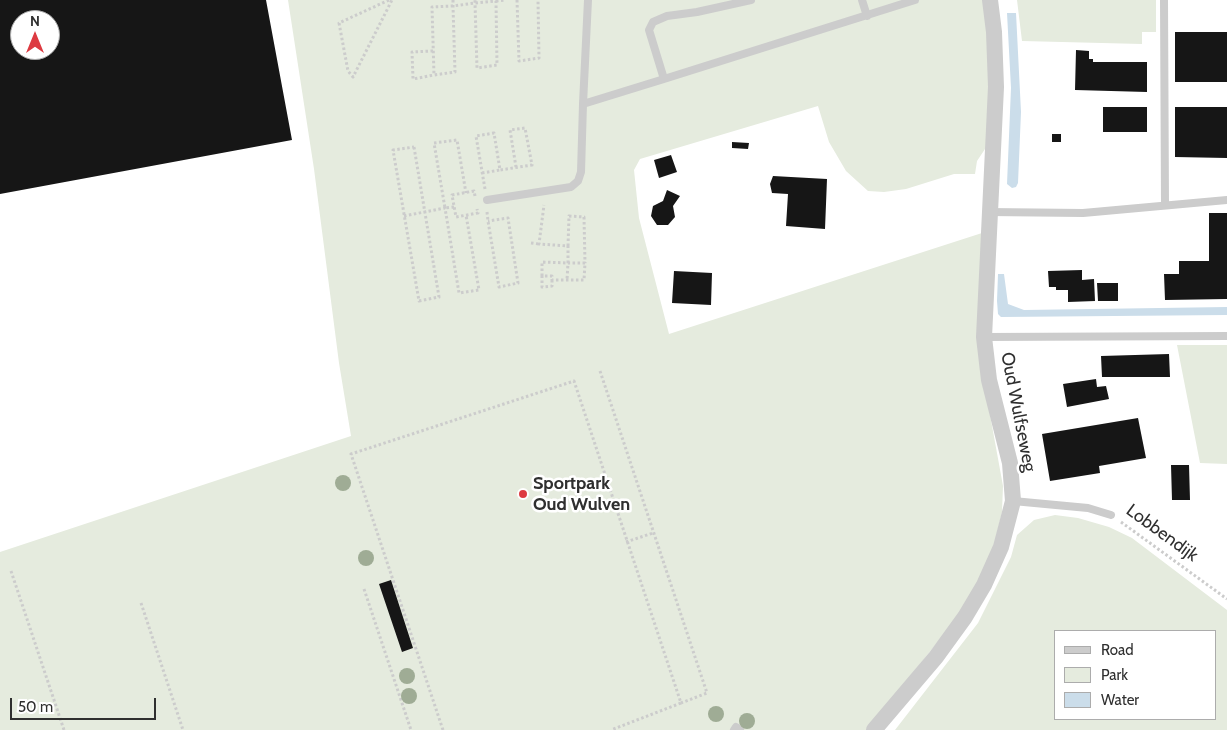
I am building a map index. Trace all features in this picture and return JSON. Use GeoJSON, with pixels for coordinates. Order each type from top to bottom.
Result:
{"type":"FeatureCollection","features":[{"type":"Feature","properties":{"kind":"street","name":"Oud Wulfseweg"},"geometry":{"type":"LineString","coordinates":[[874,730],[936,656],[965,617],[984,584],[1001,547],[1013,501],[1010,463],[989,380],[984,338],[988,212],[996,87],[994,32],[990,0]]}},
{"type":"Feature","properties":{"kind":"lane"},"geometry":{"type":"LineString","coordinates":[[487,200],[571,187],[578,181],[581,172],[588,0]]}},
{"type":"Feature","properties":{"kind":"lane"},"geometry":{"type":"LineString","coordinates":[[664,79],[650,30],[654,22],[667,16],[697,12],[751,0]]}},
{"type":"Feature","properties":{"kind":"lane"},"geometry":{"type":"LineString","coordinates":[[862,0],[867,16]]}},
{"type":"Feature","properties":{"kind":"lane"},"geometry":{"type":"LineString","coordinates":[[583,104],[915,0]]}},
{"type":"Feature","properties":{"kind":"lane"},"geometry":{"type":"LineString","coordinates":[[1164,0],[1165,205]]}},
{"type":"Feature","properties":{"kind":"lane"},"geometry":{"type":"LineString","coordinates":[[988,212],[1083,213],[1227,200]]}},
{"type":"Feature","properties":{"kind":"lane"},"geometry":{"type":"LineString","coordinates":[[984,338],[1227,336]]}},
{"type":"Feature","properties":{"kind":"lane","name":"Lobbendijk"},"geometry":{"type":"LineString","coordinates":[[1013,501],[1088,508],[1111,514]]}},
{"type":"Feature","properties":{"kind":"lane"},"geometry":{"type":"LineString","coordinates":[[734,730],[736,727],[740,730]]}},
{"type":"Feature","properties":{"kind":"path"},"geometry":{"type":"LineString","coordinates":[[391,0],[353,78],[348,71],[339,23],[391,0]]}},
{"type":"Feature","properties":{"kind":"path"},"geometry":{"type":"LineString","coordinates":[[433,51],[412,52],[413,79],[454,72],[453,0]]}},
{"type":"Feature","properties":{"kind":"path"},"geometry":{"type":"LineString","coordinates":[[475,2],[476,68],[497,66],[496,0]]}},
{"type":"Feature","properties":{"kind":"path"},"geometry":{"type":"LineString","coordinates":[[434,75],[432,8],[505,0]]}},
{"type":"Feature","properties":{"kind":"path"},"geometry":{"type":"LineString","coordinates":[[517,0],[519,61],[539,58],[538,0]]}},
{"type":"Feature","properties":{"kind":"path"},"geometry":{"type":"LineString","coordinates":[[482,173],[532,165],[525,128],[510,130],[516,167]]}},
{"type":"Feature","properties":{"kind":"path"},"geometry":{"type":"LineString","coordinates":[[488,221],[508,218],[518,283],[499,287],[488,221],[487,200],[476,136],[494,133],[500,170]]}},
{"type":"Feature","properties":{"kind":"path"},"geometry":{"type":"LineString","coordinates":[[466,193],[457,140],[434,143],[459,293],[479,290],[466,215]]}},
{"type":"Feature","properties":{"kind":"path"},"geometry":{"type":"LineString","coordinates":[[414,146],[425,212],[439,297],[419,301],[393,150],[414,146]]}},
{"type":"Feature","properties":{"kind":"path"},"geometry":{"type":"LineString","coordinates":[[474,191],[478,213],[456,216],[454,207],[452,194],[474,191]]}},
{"type":"Feature","properties":{"kind":"path"},"geometry":{"type":"LineString","coordinates":[[539,244],[545,192]]}},
{"type":"Feature","properties":{"kind":"path"},"geometry":{"type":"LineString","coordinates":[[404,216],[454,207]]}},
{"type":"Feature","properties":{"kind":"path"},"geometry":{"type":"LineString","coordinates":[[552,280],[567,280],[584,280],[584,216],[569,216],[567,280]]}},
{"type":"Feature","properties":{"kind":"path"},"geometry":{"type":"LineString","coordinates":[[531,243],[568,246]]}},
{"type":"Feature","properties":{"kind":"path"},"geometry":{"type":"LineString","coordinates":[[542,276],[552,276],[552,286],[542,287],[542,276],[542,262],[585,263]]}},
{"type":"Feature","properties":{"kind":"path"},"geometry":{"type":"LineString","coordinates":[[600,370],[708,693],[611,730]]}},
{"type":"Feature","properties":{"kind":"path"},"geometry":{"type":"LineString","coordinates":[[444,730],[351,454],[574,381],[626,542],[681,702]]}},
{"type":"Feature","properties":{"kind":"path","name":"Lobbendijk"},"geometry":{"type":"LineString","coordinates":[[1111,514],[1227,600]]}},
{"type":"Feature","properties":{"kind":"path"},"geometry":{"type":"LineString","coordinates":[[626,542],[654,533]]}},
{"type":"Feature","properties":{"kind":"path"},"geometry":{"type":"LineString","coordinates":[[11,571],[64,730]]}},
{"type":"Feature","properties":{"kind":"path"},"geometry":{"type":"LineString","coordinates":[[364,589],[411,730]]}},
{"type":"Feature","properties":{"kind":"path"},"geometry":{"type":"LineString","coordinates":[[141,603],[183,730]]}},
{"type":"Feature","properties":{"kind":"green space"},"geometry":{"type":"Polygon","coordinates":[[[288,0],[987,0],[989,143],[977,161],[975,174],[954,174],[906,189],[884,192],[868,191],[846,171],[829,142],[818,106],[640,159],[634,170],[639,218],[669,334],[982,233],[982,371],[1003,486],[1002,512],[991,558],[961,613],[867,730],[0,730],[0,552],[351,436],[339,363],[314,169],[288,0]]]}},
{"type":"Feature","properties":{"kind":"green space"},"geometry":{"type":"Polygon","coordinates":[[[1017,0],[1156,0],[1156,32],[1142,32],[1142,44],[1022,41],[1017,0]]]}},
{"type":"Feature","properties":{"kind":"green space"},"geometry":{"type":"Polygon","coordinates":[[[1177,345],[1227,345],[1227,464],[1200,463],[1177,345]]]}},
{"type":"Feature","properties":{"kind":"green space"},"geometry":{"type":"Polygon","coordinates":[[[1055,515],[1078,518],[1109,527],[1132,538],[1227,610],[1227,730],[895,730],[978,623],[1011,557],[1017,535],[1034,520],[1055,515]]]}},
{"type":"Feature","properties":{"kind":"water"},"geometry":{"type":"Polygon","coordinates":[[[1007,13],[1016,13],[1021,112],[1018,183],[1016,187],[1012,188],[1007,184],[1011,88],[1007,13]]]}},
{"type":"Feature","properties":{"kind":"water"},"geometry":{"type":"Polygon","coordinates":[[[998,274],[1004,274],[1008,304],[1024,310],[1227,307],[1227,315],[1001,317],[998,314],[997,301],[998,274]]]}},
{"type":"Feature","properties":{"kind":"building"},"geometry":{"type":"Polygon","coordinates":[[[0,0],[266,0],[292,140],[0,194],[0,0]]]}},
{"type":"Feature","properties":{"kind":"building"},"geometry":{"type":"Polygon","coordinates":[[[1175,32],[1227,32],[1227,82],[1175,82],[1175,32]]]}},
{"type":"Feature","properties":{"kind":"building"},"geometry":{"type":"Polygon","coordinates":[[[1076,50],[1089,51],[1089,59],[1093,59],[1093,62],[1147,62],[1147,92],[1075,90],[1076,50]]]}},
{"type":"Feature","properties":{"kind":"building"},"geometry":{"type":"Polygon","coordinates":[[[1103,107],[1147,107],[1147,132],[1103,132],[1103,107]]]}},
{"type":"Feature","properties":{"kind":"building"},"geometry":{"type":"Polygon","coordinates":[[[1175,107],[1227,107],[1227,158],[1175,157],[1175,107]]]}},
{"type":"Feature","properties":{"kind":"building"},"geometry":{"type":"Polygon","coordinates":[[[1052,134],[1061,134],[1061,142],[1052,142],[1052,134]]]}},
{"type":"Feature","properties":{"kind":"building"},"geometry":{"type":"Polygon","coordinates":[[[732,142],[749,143],[748,149],[732,148],[732,142]]]}},
{"type":"Feature","properties":{"kind":"building"},"geometry":{"type":"Polygon","coordinates":[[[671,155],[677,172],[659,178],[654,160],[671,155]]]}},
{"type":"Feature","properties":{"kind":"building"},"geometry":{"type":"Polygon","coordinates":[[[773,176],[827,179],[825,229],[786,226],[788,194],[772,193],[770,184],[773,176]]]}},
{"type":"Feature","properties":{"kind":"building"},"geometry":{"type":"Polygon","coordinates":[[[667,190],[680,196],[673,206],[675,217],[668,225],[657,225],[651,216],[653,206],[663,201],[667,190]]]}},
{"type":"Feature","properties":{"kind":"building"},"geometry":{"type":"Polygon","coordinates":[[[1209,213],[1227,213],[1227,299],[1165,300],[1164,274],[1179,274],[1179,261],[1209,261],[1209,213]]]}},
{"type":"Feature","properties":{"kind":"building"},"geometry":{"type":"Polygon","coordinates":[[[1082,270],[1082,280],[1094,279],[1095,301],[1068,302],[1068,290],[1056,290],[1056,287],[1049,287],[1048,271],[1082,270]]]}},
{"type":"Feature","properties":{"kind":"building"},"geometry":{"type":"Polygon","coordinates":[[[674,271],[712,273],[711,305],[672,303],[674,271]]]}},
{"type":"Feature","properties":{"kind":"building"},"geometry":{"type":"Polygon","coordinates":[[[1097,283],[1118,283],[1118,301],[1098,301],[1097,283]]]}},
{"type":"Feature","properties":{"kind":"building"},"geometry":{"type":"Polygon","coordinates":[[[1169,354],[1170,377],[1102,377],[1101,356],[1169,354]]]}},
{"type":"Feature","properties":{"kind":"building"},"geometry":{"type":"Polygon","coordinates":[[[1096,379],[1097,387],[1106,386],[1109,399],[1067,407],[1063,384],[1096,379]]]}},
{"type":"Feature","properties":{"kind":"building"},"geometry":{"type":"Polygon","coordinates":[[[1138,418],[1146,458],[1099,466],[1100,473],[1050,481],[1042,434],[1138,418]]]}},
{"type":"Feature","properties":{"kind":"building"},"geometry":{"type":"Polygon","coordinates":[[[1171,465],[1189,465],[1190,500],[1172,500],[1171,465]]]}},
{"type":"Feature","properties":{"kind":"building"},"geometry":{"type":"Polygon","coordinates":[[[391,580],[413,648],[402,652],[379,584],[391,580]]]}},
{"type":"Feature","properties":{"kind":"place","name":"Sportpark Oud Wulven"},"geometry":{"type":"Point","coordinates":[523,494]}}]}
